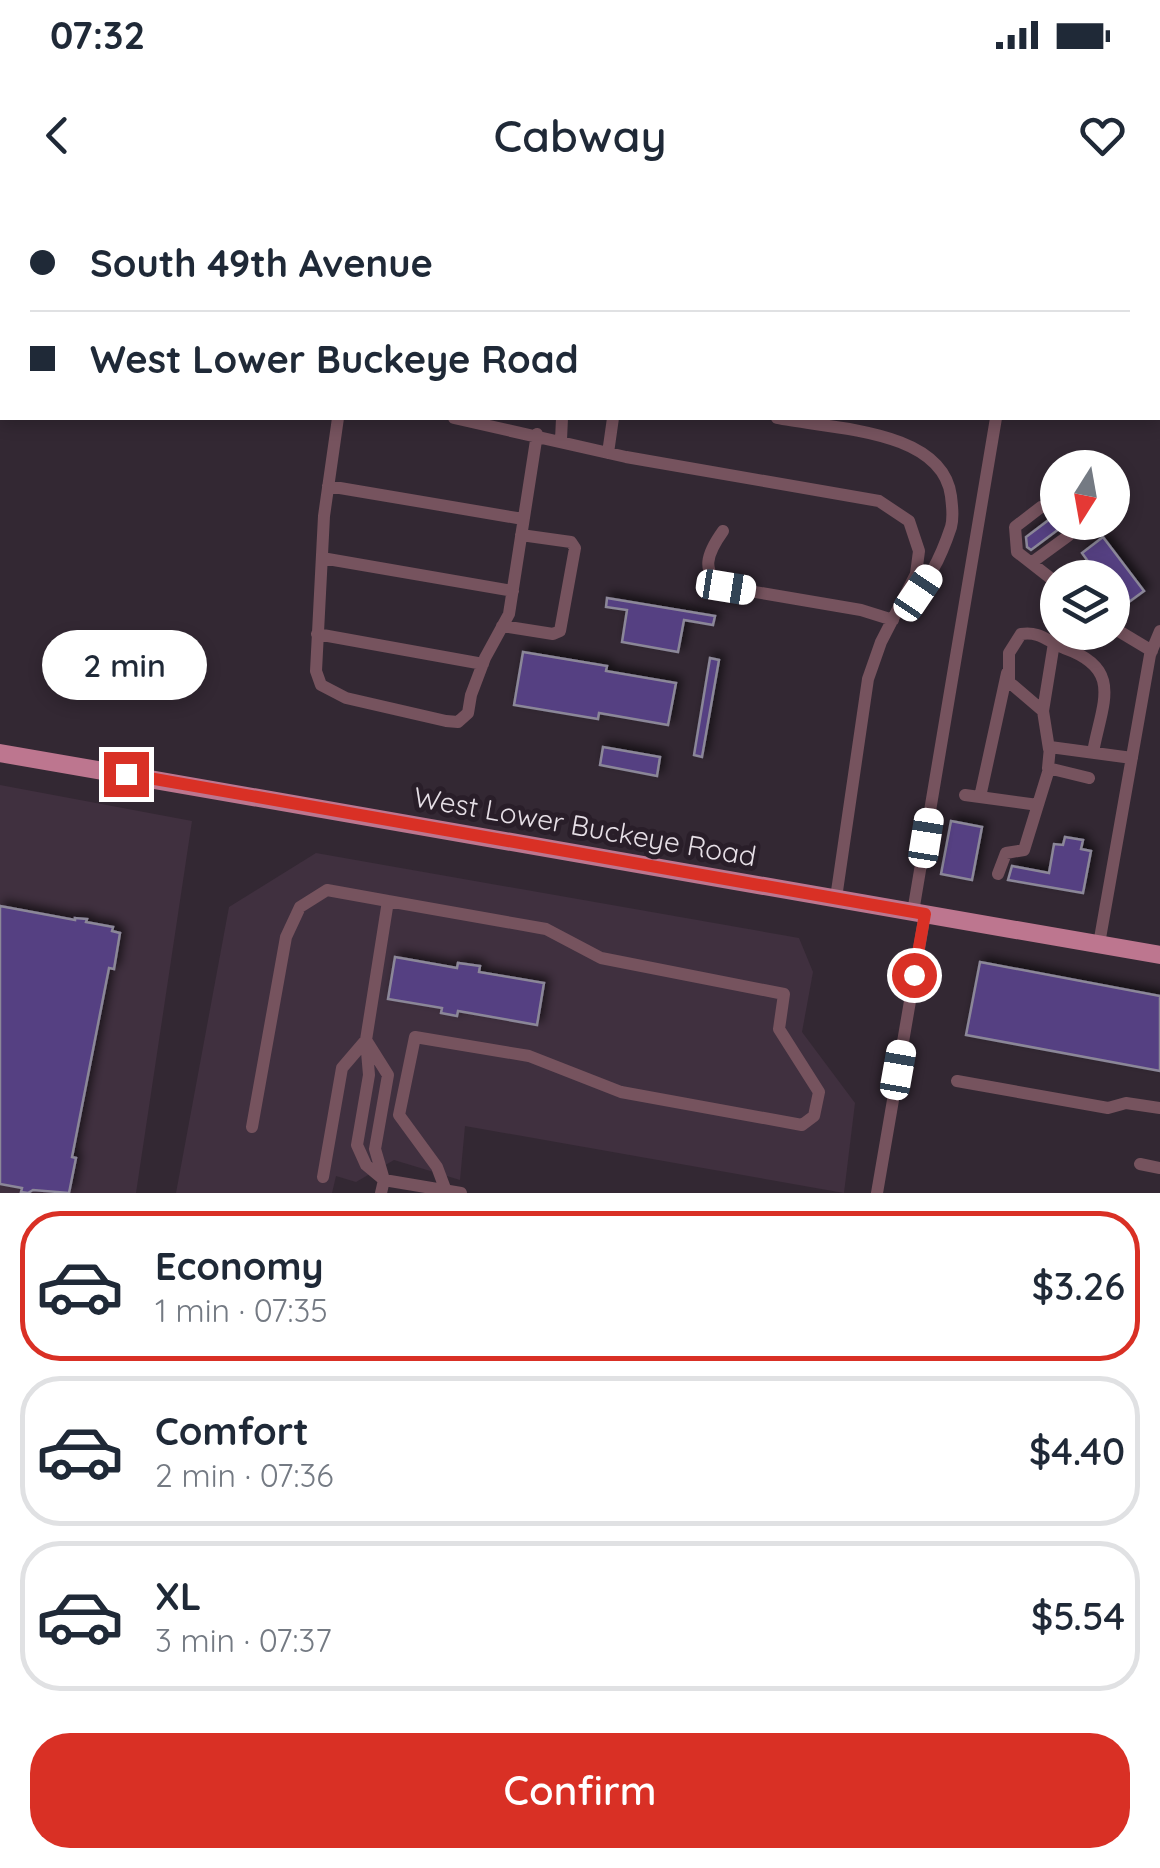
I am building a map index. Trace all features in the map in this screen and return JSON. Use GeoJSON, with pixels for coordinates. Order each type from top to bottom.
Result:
{"type":"FeatureCollection","features":[{"type":"Feature","properties":{"kind":"main road","name":"West Lower Buckeye Road"},"geometry":{"type":"LineString","coordinates":[[0,752],[1160,955]]}},
{"type":"Feature","properties":{"kind":"street"},"geometry":{"type":"LineString","coordinates":[[338,420],[322,558],[316,671],[321,685],[346,698],[446,722],[458,722],[468,713],[470,695],[482,664],[510,614],[537,434]]}},
{"type":"Feature","properties":{"kind":"street"},"geometry":{"type":"LineString","coordinates":[[464,420],[608,453],[879,502],[909,521],[920,551],[916,574],[868,679],[836,898]]}},
{"type":"Feature","properties":{"kind":"street"},"geometry":{"type":"LineString","coordinates":[[560,440],[562,420]]}},
{"type":"Feature","properties":{"kind":"street"},"geometry":{"type":"LineString","coordinates":[[608,453],[613,420]]}},
{"type":"Feature","properties":{"kind":"street"},"geometry":{"type":"LineString","coordinates":[[791,420],[867,432],[918,450],[935,462],[950,486],[954,518],[943,551],[918,593],[895,615]]}},
{"type":"Feature","properties":{"kind":"street"},"geometry":{"type":"LineString","coordinates":[[877,1193],[996,420]]}},
{"type":"Feature","properties":{"kind":"street"},"geometry":{"type":"LineString","coordinates":[[328,486],[523,519]]}},
{"type":"Feature","properties":{"kind":"street"},"geometry":{"type":"LineString","coordinates":[[1040,508],[1015,527],[1017,552],[1040,571]]}},
{"type":"Feature","properties":{"kind":"street"},"geometry":{"type":"LineString","coordinates":[[723,531],[707,556],[707,566],[716,582],[726,587],[895,615]]}},
{"type":"Feature","properties":{"kind":"street"},"geometry":{"type":"LineString","coordinates":[[502,626],[552,634],[560,631],[575,548],[571,542],[521,535]]}},
{"type":"Feature","properties":{"kind":"street"},"geometry":{"type":"LineString","coordinates":[[1031,564],[1063,540]]}},
{"type":"Feature","properties":{"kind":"street"},"geometry":{"type":"LineString","coordinates":[[322,558],[513,591]]}},
{"type":"Feature","properties":{"kind":"street"},"geometry":{"type":"LineString","coordinates":[[1100,944],[1152,650],[1160,630]]}},
{"type":"Feature","properties":{"kind":"street"},"geometry":{"type":"LineString","coordinates":[[318,634],[482,664]]}},
{"type":"Feature","properties":{"kind":"street"},"geometry":{"type":"LineString","coordinates":[[1038,805],[973,796],[1014,642],[1020,634],[1040,635]]}},
{"type":"Feature","properties":{"kind":"street"},"geometry":{"type":"LineString","coordinates":[[1130,637],[1152,650]]}},
{"type":"Feature","properties":{"kind":"street"},"geometry":{"type":"LineString","coordinates":[[998,874],[1006,853],[1024,850],[1049,768],[1043,711],[1053,650]]}},
{"type":"Feature","properties":{"kind":"street"},"geometry":{"type":"LineString","coordinates":[[1072,650],[1088,657],[1106,684],[1093,752]]}},
{"type":"Feature","properties":{"kind":"street"},"geometry":{"type":"LineString","coordinates":[[1008,667],[1009,682],[1043,711]]}},
{"type":"Feature","properties":{"kind":"street"},"geometry":{"type":"LineString","coordinates":[[1050,749],[1132,758]]}},
{"type":"Feature","properties":{"kind":"street"},"geometry":{"type":"LineString","coordinates":[[1049,768],[1089,778]]}},
{"type":"Feature","properties":{"kind":"street"},"geometry":{"type":"LineString","coordinates":[[252,1127],[286,937],[300,908],[327,890],[546,929],[601,958],[784,994],[778,1029],[819,1092],[814,1116],[802,1125],[621,1092],[529,1056],[415,1037],[399,1114],[454,1192]]}},
{"type":"Feature","properties":{"kind":"street"},"geometry":{"type":"LineString","coordinates":[[388,901],[366,1040],[369,1075],[356,1145],[382,1186],[454,1192]]}},
{"type":"Feature","properties":{"kind":"street"},"geometry":{"type":"LineString","coordinates":[[324,1177],[342,1068],[366,1040]]}},
{"type":"Feature","properties":{"kind":"street"},"geometry":{"type":"LineString","coordinates":[[366,1040],[388,1075],[375,1149],[382,1186]]}},
{"type":"Feature","properties":{"kind":"street"},"geometry":{"type":"LineString","coordinates":[[957,1081],[1108,1108],[1126,1103],[1160,1108]]}},
{"type":"Feature","properties":{"kind":"street"},"geometry":{"type":"LineString","coordinates":[[1140,1164],[1160,1168]]}},
{"type":"Feature","properties":{"kind":"shaded area"},"geometry":{"type":"Polygon","coordinates":[[[0,785],[192,821],[136,1193],[0,1193],[0,785]]]}},
{"type":"Feature","properties":{"kind":"shaded area"},"geometry":{"type":"Polygon","coordinates":[[[316,853],[799,938],[813,972],[802,1032],[855,1103],[844,1193],[465,1126],[460,1180],[394,1160],[356,1182],[336,1176],[332,1193],[176,1193],[229,907],[316,853]]]}},
{"type":"Feature","properties":{"kind":"building"},"geometry":{"type":"Polygon","coordinates":[[[1040,526],[1040,540],[1044,540],[1031,550],[1026,537],[1040,526]]]}},
{"type":"Feature","properties":{"kind":"building"},"geometry":{"type":"Polygon","coordinates":[[[1099,540],[1105,540],[1120,560],[1087,560],[1082,553],[1099,540]]]}},
{"type":"Feature","properties":{"kind":"building"},"geometry":{"type":"Polygon","coordinates":[[[1130,573],[1144,591],[1130,601],[1130,573]]]}},
{"type":"Feature","properties":{"kind":"building"},"geometry":{"type":"Polygon","coordinates":[[[607,598],[715,616],[713,625],[684,620],[678,652],[622,642],[627,610],[606,607],[607,598]]]}},
{"type":"Feature","properties":{"kind":"building"},"geometry":{"type":"Polygon","coordinates":[[[523,652],[676,683],[668,725],[599,713],[598,719],[514,705],[523,652]]]}},
{"type":"Feature","properties":{"kind":"building"},"geometry":{"type":"Polygon","coordinates":[[[710,658],[719,660],[702,757],[694,755],[710,658]]]}},
{"type":"Feature","properties":{"kind":"building"},"geometry":{"type":"Polygon","coordinates":[[[603,747],[660,757],[657,776],[600,765],[603,747]]]}},
{"type":"Feature","properties":{"kind":"building"},"geometry":{"type":"Polygon","coordinates":[[[951,821],[982,827],[972,880],[941,874],[951,821]]]}},
{"type":"Feature","properties":{"kind":"building"},"geometry":{"type":"Polygon","coordinates":[[[1065,837],[1083,840],[1081,849],[1091,851],[1083,893],[1008,880],[1012,866],[1049,873],[1054,844],[1063,845],[1065,837]]]}},
{"type":"Feature","properties":{"kind":"building"},"geometry":{"type":"Polygon","coordinates":[[[0,906],[87,919],[86,922],[113,927],[112,931],[120,933],[114,969],[109,968],[72,1157],[76,1158],[69,1193],[28,1193],[0,1184],[0,906]]]}},
{"type":"Feature","properties":{"kind":"building"},"geometry":{"type":"Polygon","coordinates":[[[395,957],[457,968],[458,963],[480,966],[479,972],[544,983],[537,1025],[458,1011],[457,1016],[441,1013],[442,1008],[388,999],[395,957]]]}},
{"type":"Feature","properties":{"kind":"building"},"geometry":{"type":"Polygon","coordinates":[[[980,962],[1160,996],[1160,1071],[966,1035],[980,962]]]}},
{"type":"Feature","properties":{"kind":"route"},"geometry":{"type":"LineString","coordinates":[[126,774],[925,914],[914,975]]}}]}
